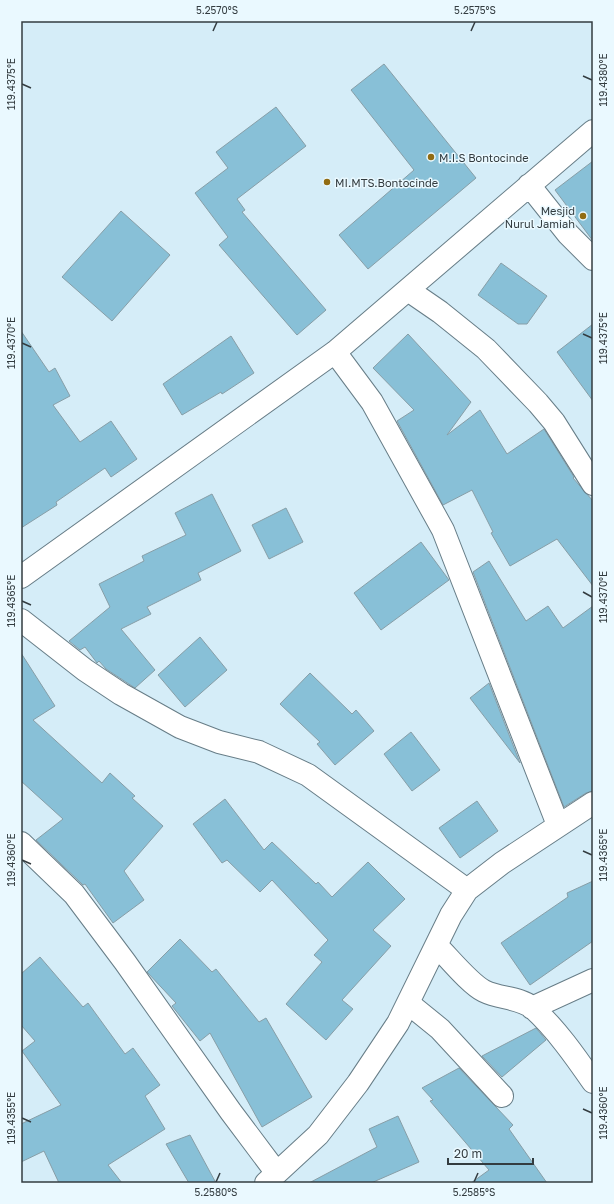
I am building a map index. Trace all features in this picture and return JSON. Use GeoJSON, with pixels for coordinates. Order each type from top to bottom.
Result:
{"type":"FeatureCollection","features":[{"type":"Feature","properties":{"kind":"street"},"geometry":{"type":"LineString","coordinates":[[21,577],[335,352],[593,131]]}},
{"type":"Feature","properties":{"kind":"street"},"geometry":{"type":"LineString","coordinates":[[529,185],[568,234],[593,259]]}},
{"type":"Feature","properties":{"kind":"street"},"geometry":{"type":"LineString","coordinates":[[408,290],[440,312],[486,349],[538,403],[554,422],[593,484]]}},
{"type":"Feature","properties":{"kind":"street"},"geometry":{"type":"LineString","coordinates":[[335,352],[372,402],[444,530],[558,825]]}},
{"type":"Feature","properties":{"kind":"street"},"geometry":{"type":"LineString","coordinates":[[21,620],[85,670],[115,690],[180,727],[219,742],[258,752],[308,775],[467,890]]}},
{"type":"Feature","properties":{"kind":"street"},"geometry":{"type":"LineString","coordinates":[[21,843],[74,894],[125,962],[231,1112],[271,1178],[318,1135],[358,1083],[398,1023],[451,915],[467,890],[502,862],[593,803]]}},
{"type":"Feature","properties":{"kind":"street"},"geometry":{"type":"LineString","coordinates":[[437,946],[483,990],[499,996],[521,1001],[532,1008],[572,1052],[593,1082]]}},
{"type":"Feature","properties":{"kind":"street"},"geometry":{"type":"LineString","coordinates":[[532,1008],[593,980]]}},
{"type":"Feature","properties":{"kind":"street"},"geometry":{"type":"LineString","coordinates":[[408,1003],[440,1029],[502,1096]]}},
{"type":"Feature","properties":{"kind":"building","name":"M.I.S Bontocinde"},"geometry":{"type":"Polygon","coordinates":[[[384,64],[476,178],[368,269],[339,235],[414,170],[351,90],[384,64]]]}},
{"type":"Feature","properties":{"kind":"building"},"geometry":{"type":"Polygon","coordinates":[[[276,107],[306,146],[237,199],[245,210],[242,212],[326,310],[297,335],[219,245],[228,237],[195,193],[228,168],[216,152],[276,107]]]}},
{"type":"Feature","properties":{"kind":"building","name":"Mesjid Nurul Jamiah"},"geometry":{"type":"Polygon","coordinates":[[[593,161],[593,241],[555,190],[593,161]]]}},
{"type":"Feature","properties":{"kind":"building"},"geometry":{"type":"Polygon","coordinates":[[[121,211],[170,255],[112,321],[62,277],[121,211]]]}},
{"type":"Feature","properties":{"kind":"building"},"geometry":{"type":"Polygon","coordinates":[[[501,263],[547,296],[527,324],[518,324],[478,295],[501,263]]]}},
{"type":"Feature","properties":{"kind":"building"},"geometry":{"type":"Polygon","coordinates":[[[593,324],[593,401],[557,352],[593,324]]]}},
{"type":"Feature","properties":{"kind":"building"},"geometry":{"type":"Polygon","coordinates":[[[21,331],[49,372],[55,368],[70,396],[53,405],[80,442],[111,421],[137,459],[111,477],[105,468],[56,502],[57,505],[21,528],[21,331]]]}},
{"type":"Feature","properties":{"kind":"building"},"geometry":{"type":"Polygon","coordinates":[[[408,334],[471,402],[447,435],[480,410],[507,454],[544,429],[574,477],[573,478],[593,501],[593,586],[557,539],[510,566],[491,533],[493,532],[472,490],[443,505],[397,421],[414,410],[373,368],[408,334]]]}},
{"type":"Feature","properties":{"kind":"building"},"geometry":{"type":"Polygon","coordinates":[[[231,336],[254,373],[222,394],[221,392],[182,415],[163,384],[231,336]]]}},
{"type":"Feature","properties":{"kind":"building"},"geometry":{"type":"Polygon","coordinates":[[[212,494],[241,551],[198,573],[201,580],[147,607],[151,614],[121,629],[155,670],[135,688],[106,669],[99,661],[97,663],[85,647],[80,650],[69,641],[110,607],[99,584],[144,561],[142,556],[186,535],[175,513],[212,494]]]}},
{"type":"Feature","properties":{"kind":"building"},"geometry":{"type":"Polygon","coordinates":[[[286,508],[303,542],[269,559],[252,525],[286,508]]]}},
{"type":"Feature","properties":{"kind":"building"},"geometry":{"type":"Polygon","coordinates":[[[421,542],[449,580],[381,630],[354,593],[421,542]]]}},
{"type":"Feature","properties":{"kind":"building"},"geometry":{"type":"Polygon","coordinates":[[[489,561],[526,621],[548,606],[563,628],[593,606],[593,791],[586,793],[564,807],[473,572],[489,561]]]}},
{"type":"Feature","properties":{"kind":"building"},"geometry":{"type":"Polygon","coordinates":[[[200,637],[227,670],[185,707],[158,675],[200,637]]]}},
{"type":"Feature","properties":{"kind":"building"},"geometry":{"type":"Polygon","coordinates":[[[21,653],[55,706],[33,720],[102,783],[110,773],[135,796],[132,798],[163,826],[124,871],[144,900],[113,923],[85,884],[83,885],[36,840],[63,819],[21,781],[21,653]]]}},
{"type":"Feature","properties":{"kind":"building"},"geometry":{"type":"Polygon","coordinates":[[[310,673],[352,714],[356,710],[374,731],[335,765],[317,744],[320,742],[280,704],[310,673]]]}},
{"type":"Feature","properties":{"kind":"building"},"geometry":{"type":"Polygon","coordinates":[[[489,683],[520,763],[470,698],[489,683]]]}},
{"type":"Feature","properties":{"kind":"building"},"geometry":{"type":"Polygon","coordinates":[[[411,732],[440,770],[412,791],[384,754],[411,732]]]}},
{"type":"Feature","properties":{"kind":"building"},"geometry":{"type":"Polygon","coordinates":[[[225,799],[264,850],[272,842],[316,884],[318,882],[332,897],[368,862],[405,899],[373,930],[391,946],[342,1000],[353,1009],[326,1040],[286,1004],[322,962],[314,955],[328,940],[272,880],[260,892],[227,860],[222,863],[193,824],[225,799]]]}},
{"type":"Feature","properties":{"kind":"building"},"geometry":{"type":"Polygon","coordinates":[[[477,801],[498,831],[460,858],[439,828],[477,801]]]}},
{"type":"Feature","properties":{"kind":"building"},"geometry":{"type":"Polygon","coordinates":[[[593,881],[593,941],[530,985],[501,943],[568,897],[567,893],[593,881]]]}},
{"type":"Feature","properties":{"kind":"building"},"geometry":{"type":"Polygon","coordinates":[[[180,939],[212,972],[216,969],[259,1022],[266,1018],[312,1097],[262,1127],[210,1033],[200,1041],[172,1006],[176,1003],[147,972],[180,939]]]}},
{"type":"Feature","properties":{"kind":"building"},"geometry":{"type":"Polygon","coordinates":[[[40,957],[83,1007],[88,1003],[125,1054],[133,1048],[160,1085],[145,1096],[165,1129],[108,1165],[122,1183],[59,1183],[44,1151],[21,1162],[21,1124],[61,1105],[22,1051],[35,1041],[21,1025],[21,974],[40,957]]]}},
{"type":"Feature","properties":{"kind":"building"},"geometry":{"type":"Polygon","coordinates":[[[536,1028],[546,1040],[502,1077],[482,1056],[536,1028]]]}},
{"type":"Feature","properties":{"kind":"building"},"geometry":{"type":"Polygon","coordinates":[[[459,1068],[513,1125],[509,1129],[547,1183],[471,1183],[489,1170],[430,1101],[433,1100],[422,1088],[459,1068]]]}},
{"type":"Feature","properties":{"kind":"building"},"geometry":{"type":"Polygon","coordinates":[[[398,1116],[419,1162],[371,1183],[309,1183],[377,1147],[369,1129],[398,1116]]]}},
{"type":"Feature","properties":{"kind":"building"},"geometry":{"type":"Polygon","coordinates":[[[190,1135],[216,1183],[189,1183],[166,1144],[190,1135]]]}},
{"type":"Feature","properties":{"kind":"place","name":"M.I.S Bontocinde"},"geometry":{"type":"Point","coordinates":[431,157]}},
{"type":"Feature","properties":{"kind":"place","name":"MI.MTS.Bontocinde"},"geometry":{"type":"Point","coordinates":[327,182]}},
{"type":"Feature","properties":{"kind":"place","name":"Mesjid Nurul Jamiah"},"geometry":{"type":"Point","coordinates":[583,216]}}]}
